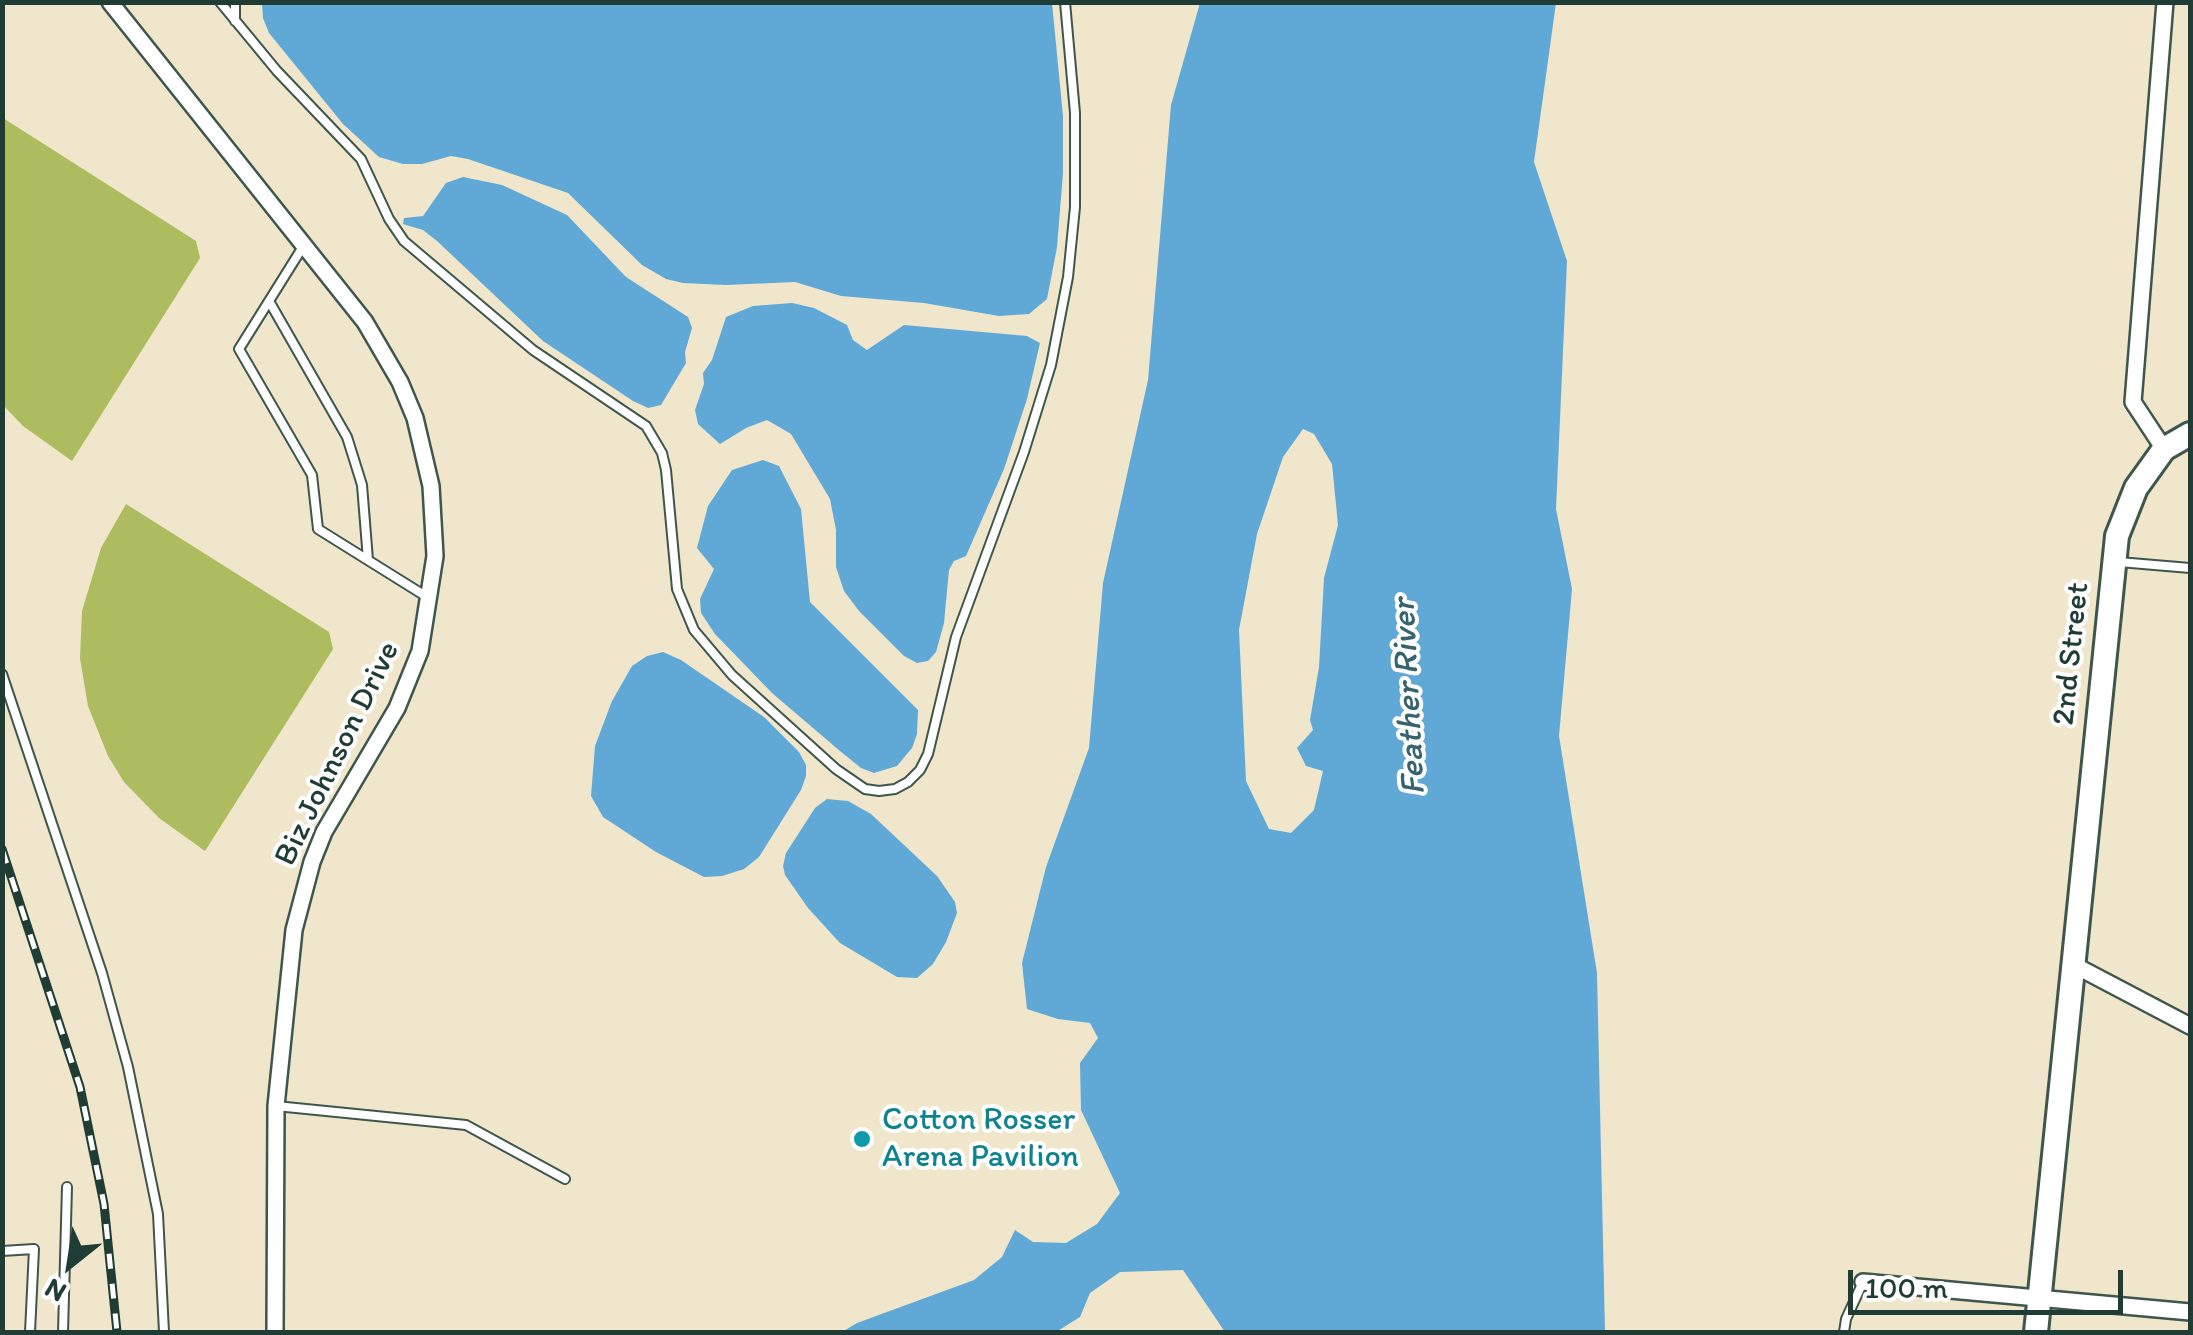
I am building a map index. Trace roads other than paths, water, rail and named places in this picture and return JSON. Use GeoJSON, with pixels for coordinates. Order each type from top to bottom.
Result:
{"type":"FeatureCollection","features":[{"type":"Feature","properties":{"kind":"main road"},"geometry":{"type":"LineString","coordinates":[[2164,449],[2190,434]]}},
{"type":"Feature","properties":{"kind":"main road","name":"2nd Street"},"geometry":{"type":"LineString","coordinates":[[2036,1332],[2117,536],[2136,488],[2164,449]]}},
{"type":"Feature","properties":{"kind":"street","name":"Biz Johnson Drive"},"geometry":{"type":"LineString","coordinates":[[110,2],[342,291],[384,351],[414,418],[430,486],[434,523],[430,600],[420,651],[404,695],[337,807],[312,862],[289,965],[276,1106],[275,1332]]}},
{"type":"Feature","properties":{"kind":"street"},"geometry":{"type":"LineString","coordinates":[[2164,2],[2134,402],[2164,449]]}},
{"type":"Feature","properties":{"kind":"street"},"geometry":{"type":"LineString","coordinates":[[2074,965],[2190,1026]]}},
{"type":"Feature","properties":{"kind":"street"},"geometry":{"type":"LineString","coordinates":[[1864,1282],[2190,1312]]}},
{"type":"Feature","properties":{"kind":"lane"},"geometry":{"type":"LineString","coordinates":[[220,2],[361,160],[404,241],[533,350],[646,426],[666,470],[677,589],[694,630],[732,675],[836,770],[852,783],[879,790],[895,790],[908,782],[928,754],[961,620],[1024,452],[1051,364],[1068,277],[1076,207],[1075,113],[1064,2]]}},
{"type":"Feature","properties":{"kind":"lane"},"geometry":{"type":"LineString","coordinates":[[235,2],[235,21]]}},
{"type":"Feature","properties":{"kind":"lane"},"geometry":{"type":"LineString","coordinates":[[305,244],[239,348],[312,475],[318,529],[430,600]]}},
{"type":"Feature","properties":{"kind":"lane"},"geometry":{"type":"LineString","coordinates":[[269,301],[347,437],[362,486],[368,560]]}},
{"type":"Feature","properties":{"kind":"lane"},"geometry":{"type":"LineString","coordinates":[[2114,562],[2190,568]]}},
{"type":"Feature","properties":{"kind":"lane"},"geometry":{"type":"LineString","coordinates":[[2,674],[102,973],[128,1067],[158,1214],[164,1332]]}},
{"type":"Feature","properties":{"kind":"lane"},"geometry":{"type":"LineString","coordinates":[[276,1106],[466,1125],[565,1180]]}},
{"type":"Feature","properties":{"kind":"lane"},"geometry":{"type":"LineString","coordinates":[[63,1332],[67,1187]]}},
{"type":"Feature","properties":{"kind":"lane"},"geometry":{"type":"LineString","coordinates":[[2,1250],[34,1249],[30,1332]]}},
{"type":"Feature","properties":{"kind":"lane"},"geometry":{"type":"LineString","coordinates":[[1844,1332],[1864,1282]]}},
{"type":"Feature","properties":{"kind":"water"},"geometry":{"type":"Polygon","coordinates":[[[262,3],[1052,3],[1063,116],[1063,173],[1057,247],[1047,299],[1029,314],[999,316],[924,303],[841,296],[795,282],[726,285],[666,279],[642,265],[568,193],[468,159],[451,156],[422,164],[403,164],[379,157],[343,124],[269,33],[262,3]]]}},
{"type":"Feature","properties":{"kind":"water","name":"Feather River"},"geometry":{"type":"Polygon","coordinates":[[[1200,3],[1556,3],[1534,162],[1567,261],[1556,509],[1572,589],[1559,736],[1597,973],[1605,1332],[1225,1332],[1183,1270],[1120,1272],[1090,1293],[1080,1317],[1056,1332],[842,1332],[974,1280],[1002,1257],[1015,1230],[1033,1242],[1066,1243],[1097,1224],[1120,1193],[1081,1110],[1080,1063],[1098,1038],[1090,1023],[1058,1019],[1027,1009],[1022,963],[1046,867],[1089,748],[1103,583],[1148,380],[1171,105],[1200,3]],[[1303,429],[1283,457],[1257,534],[1239,630],[1246,781],[1269,829],[1291,833],[1314,810],[1323,771],[1306,766],[1297,748],[1313,730],[1310,720],[1319,667],[1324,578],[1338,525],[1332,464],[1314,434],[1303,429]]]}},
{"type":"Feature","properties":{"kind":"water"},"geometry":{"type":"Polygon","coordinates":[[[463,177],[502,185],[567,215],[626,277],[688,317],[692,328],[686,363],[661,405],[648,408],[633,401],[543,341],[437,241],[423,230],[403,224],[404,218],[423,216],[446,183],[463,177]]]}},
{"type":"Feature","properties":{"kind":"water"},"geometry":{"type":"Polygon","coordinates":[[[792,303],[814,308],[847,325],[853,340],[867,350],[904,325],[1027,336],[1040,343],[1004,469],[966,556],[954,561],[949,570],[944,623],[936,652],[928,661],[917,663],[904,656],[844,591],[836,567],[836,530],[830,499],[791,434],[767,420],[720,444],[698,424],[695,410],[704,384],[703,373],[712,360],[726,317],[753,306],[792,303]]]}},
{"type":"Feature","properties":{"kind":"water"},"geometry":{"type":"Polygon","coordinates":[[[763,460],[779,466],[801,509],[810,602],[918,710],[912,748],[897,766],[874,773],[861,768],[772,693],[715,634],[701,613],[700,599],[714,569],[697,548],[708,506],[732,470],[763,460]]]}},
{"type":"Feature","properties":{"kind":"water"},"geometry":{"type":"Polygon","coordinates":[[[663,652],[681,660],[764,717],[799,752],[806,765],[801,790],[759,857],[744,869],[722,876],[704,877],[656,852],[603,817],[591,796],[595,746],[612,701],[632,666],[663,652]]]}},
{"type":"Feature","properties":{"kind":"water"},"geometry":{"type":"Polygon","coordinates":[[[827,799],[848,801],[871,814],[937,876],[955,902],[957,913],[946,942],[933,964],[917,978],[897,977],[840,943],[785,875],[786,853],[815,808],[827,799]]]}},
{"type":"Feature","properties":{"kind":"railway"},"geometry":{"type":"LineString","coordinates":[[2,849],[80,1087],[104,1204],[117,1332]]}},
{"type":"Feature","properties":{"kind":"place","name":"Cotton Rosser Arena Pavilion"},"geometry":{"type":"Point","coordinates":[862,1139]}}]}
